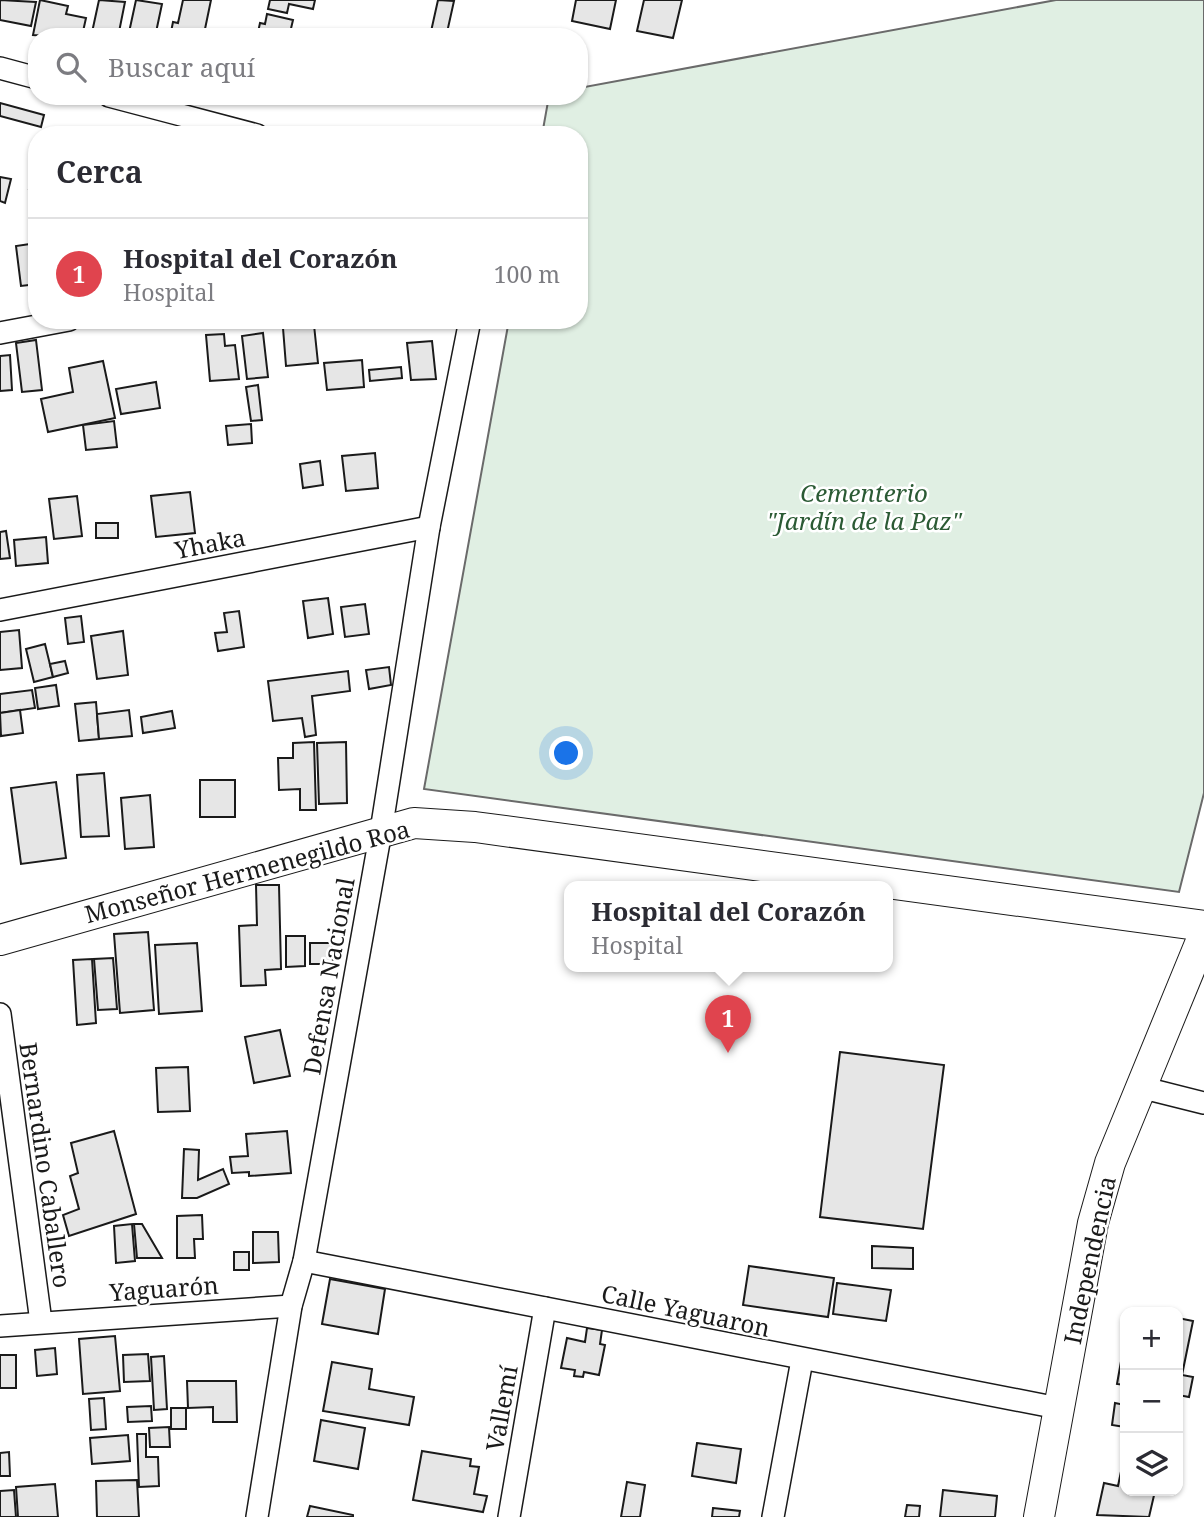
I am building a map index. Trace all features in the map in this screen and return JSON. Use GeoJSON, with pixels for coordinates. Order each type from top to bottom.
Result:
{"type":"FeatureCollection","features":[{"type":"Feature","properties":{"kind":"street"},"geometry":{"type":"LineString","coordinates":[[0,68],[28,76]]}},
{"type":"Feature","properties":{"kind":"street"},"geometry":{"type":"LineString","coordinates":[[143,105],[223,126]]}},
{"type":"Feature","properties":{"kind":"street"},"geometry":{"type":"LineString","coordinates":[[0,333],[28,328]]}},
{"type":"Feature","properties":{"kind":"street","name":"Defensa Nacional"},"geometry":{"type":"LineString","coordinates":[[257,1517],[290,1306],[304,1261],[381,831],[429,527],[468,329]]}},
{"type":"Feature","properties":{"kind":"street","name":"Yhaka"},"geometry":{"type":"LineString","coordinates":[[0,610],[429,527]]}},
{"type":"Feature","properties":{"kind":"street","name":"Monseñor Hermenegildo Roa"},"geometry":{"type":"LineString","coordinates":[[0,940],[414,823],[475,827],[873,881]]}},
{"type":"Feature","properties":{"kind":"street","name":"Monseñor Hermenegildo Roa"},"geometry":{"type":"LineString","coordinates":[[893,884],[1204,926]]}},
{"type":"Feature","properties":{"kind":"street","name":"Independencia"},"geometry":{"type":"LineString","coordinates":[[1039,1517],[1093,1223],[1110,1163],[1204,934]]}},
{"type":"Feature","properties":{"kind":"street","name":"Bernardino Caballero"},"geometry":{"type":"LineString","coordinates":[[0,1014],[41,1322]]}},
{"type":"Feature","properties":{"kind":"street"},"geometry":{"type":"LineString","coordinates":[[1140,1087],[1204,1103]]}},
{"type":"Feature","properties":{"kind":"street","name":"Calle Yaguaron"},"geometry":{"type":"LineString","coordinates":[[304,1261],[1058,1408]]}},
{"type":"Feature","properties":{"kind":"street","name":"Yaguarón"},"geometry":{"type":"LineString","coordinates":[[0,1326],[290,1306]]}},
{"type":"Feature","properties":{"kind":"street","name":"Vallemí"},"geometry":{"type":"LineString","coordinates":[[509,1517],[545,1308]]}},
{"type":"Feature","properties":{"kind":"street"},"geometry":{"type":"LineString","coordinates":[[773,1517],[802,1360]]}},
{"type":"Feature","properties":{"kind":"green space","name":"Cementerio \"Jardín de la Paz\""},"geometry":{"type":"Polygon","coordinates":[[[1056,0],[1204,0],[1204,793],[1179,892],[424,789],[507,329],[588,329],[588,126],[544,126],[547,105],[588,105],[588,86],[1056,0]]]}},
{"type":"Feature","properties":{"kind":"building"},"geometry":{"type":"Polygon","coordinates":[[[0,0],[36,2],[31,26],[0,20],[0,0]]]}},
{"type":"Feature","properties":{"kind":"building"},"geometry":{"type":"Polygon","coordinates":[[[40,0],[68,6],[66,14],[86,18],[84,28],[34,28],[40,0]]]}},
{"type":"Feature","properties":{"kind":"building"},"geometry":{"type":"Polygon","coordinates":[[[99,0],[125,2],[120,28],[93,28],[99,0]]]}},
{"type":"Feature","properties":{"kind":"building"},"geometry":{"type":"Polygon","coordinates":[[[136,0],[162,4],[157,28],[130,28],[136,0]]]}},
{"type":"Feature","properties":{"kind":"building"},"geometry":{"type":"Polygon","coordinates":[[[183,0],[211,0],[205,28],[172,28],[173,22],[178,23],[183,0]]]}},
{"type":"Feature","properties":{"kind":"building"},"geometry":{"type":"Polygon","coordinates":[[[270,0],[315,0],[313,9],[289,4],[287,13],[268,9],[270,0]]]}},
{"type":"Feature","properties":{"kind":"building"},"geometry":{"type":"Polygon","coordinates":[[[438,0],[454,1],[448,28],[432,28],[438,0]]]}},
{"type":"Feature","properties":{"kind":"building"},"geometry":{"type":"Polygon","coordinates":[[[576,0],[616,0],[610,29],[572,21],[576,0]]]}},
{"type":"Feature","properties":{"kind":"building"},"geometry":{"type":"Polygon","coordinates":[[[644,0],[682,0],[673,38],[637,31],[644,0]]]}},
{"type":"Feature","properties":{"kind":"building"},"geometry":{"type":"Polygon","coordinates":[[[267,14],[293,20],[291,28],[259,28],[260,23],[265,24],[267,14]]]}},
{"type":"Feature","properties":{"kind":"building"},"geometry":{"type":"Polygon","coordinates":[[[0,103],[44,115],[41,126],[0,116],[0,103]]]}},
{"type":"Feature","properties":{"kind":"building"},"geometry":{"type":"Polygon","coordinates":[[[0,177],[11,179],[5,203],[0,201],[0,177]]]}},
{"type":"Feature","properties":{"kind":"building"},"geometry":{"type":"Polygon","coordinates":[[[28,244],[28,285],[21,286],[16,246],[28,244]]]}},
{"type":"Feature","properties":{"kind":"building"},"geometry":{"type":"Polygon","coordinates":[[[283,329],[314,329],[318,363],[286,366],[283,329]]]}},
{"type":"Feature","properties":{"kind":"building"},"geometry":{"type":"Polygon","coordinates":[[[263,333],[268,377],[247,379],[242,336],[263,333]]]}},
{"type":"Feature","properties":{"kind":"building"},"geometry":{"type":"Polygon","coordinates":[[[224,334],[225,346],[235,345],[239,379],[210,381],[206,335],[224,334]]]}},
{"type":"Feature","properties":{"kind":"building"},"geometry":{"type":"Polygon","coordinates":[[[36,340],[42,390],[22,392],[16,343],[36,340]]]}},
{"type":"Feature","properties":{"kind":"building"},"geometry":{"type":"Polygon","coordinates":[[[432,341],[436,379],[411,380],[407,343],[432,341]]]}},
{"type":"Feature","properties":{"kind":"building"},"geometry":{"type":"Polygon","coordinates":[[[10,355],[12,390],[0,391],[0,356],[10,355]]]}},
{"type":"Feature","properties":{"kind":"building"},"geometry":{"type":"Polygon","coordinates":[[[362,360],[364,387],[327,390],[324,363],[362,360]]]}},
{"type":"Feature","properties":{"kind":"building"},"geometry":{"type":"Polygon","coordinates":[[[103,361],[115,418],[48,432],[41,399],[73,392],[69,368],[103,361]]]}},
{"type":"Feature","properties":{"kind":"building"},"geometry":{"type":"Polygon","coordinates":[[[401,367],[402,378],[370,381],[369,370],[401,367]]]}},
{"type":"Feature","properties":{"kind":"building"},"geometry":{"type":"Polygon","coordinates":[[[156,382],[160,408],[121,414],[116,389],[156,382]]]}},
{"type":"Feature","properties":{"kind":"building"},"geometry":{"type":"Polygon","coordinates":[[[258,385],[262,420],[251,421],[246,387],[258,385]]]}},
{"type":"Feature","properties":{"kind":"building"},"geometry":{"type":"Polygon","coordinates":[[[114,421],[117,447],[86,450],[83,425],[114,421]]]}},
{"type":"Feature","properties":{"kind":"building"},"geometry":{"type":"Polygon","coordinates":[[[251,424],[252,443],[228,445],[226,426],[251,424]]]}},
{"type":"Feature","properties":{"kind":"building"},"geometry":{"type":"Polygon","coordinates":[[[375,453],[378,488],[346,491],[342,456],[375,453]]]}},
{"type":"Feature","properties":{"kind":"building"},"geometry":{"type":"Polygon","coordinates":[[[320,461],[323,485],[303,488],[300,464],[320,461]]]}},
{"type":"Feature","properties":{"kind":"building"},"geometry":{"type":"Polygon","coordinates":[[[190,492],[195,533],[156,537],[151,496],[190,492]]]}},
{"type":"Feature","properties":{"kind":"building"},"geometry":{"type":"Polygon","coordinates":[[[77,496],[82,536],[54,539],[49,499],[77,496]]]}},
{"type":"Feature","properties":{"kind":"building"},"geometry":{"type":"Polygon","coordinates":[[[96,523],[118,523],[118,538],[96,538],[96,523]]]}},
{"type":"Feature","properties":{"kind":"building"},"geometry":{"type":"Polygon","coordinates":[[[6,531],[10,558],[0,559],[0,532],[6,531]]]}},
{"type":"Feature","properties":{"kind":"building"},"geometry":{"type":"Polygon","coordinates":[[[46,537],[48,563],[16,566],[14,540],[46,537]]]}},
{"type":"Feature","properties":{"kind":"building"},"geometry":{"type":"Polygon","coordinates":[[[328,598],[333,634],[308,638],[303,601],[328,598]]]}},
{"type":"Feature","properties":{"kind":"building"},"geometry":{"type":"Polygon","coordinates":[[[365,604],[369,634],[345,637],[341,607],[365,604]]]}},
{"type":"Feature","properties":{"kind":"building"},"geometry":{"type":"Polygon","coordinates":[[[239,611],[244,647],[218,651],[215,633],[227,632],[224,613],[239,611]]]}},
{"type":"Feature","properties":{"kind":"building"},"geometry":{"type":"Polygon","coordinates":[[[81,616],[84,642],[68,644],[65,618],[81,616]]]}},
{"type":"Feature","properties":{"kind":"building"},"geometry":{"type":"Polygon","coordinates":[[[19,630],[22,668],[0,670],[0,632],[19,630]]]}},
{"type":"Feature","properties":{"kind":"building"},"geometry":{"type":"Polygon","coordinates":[[[123,631],[128,675],[97,679],[91,636],[123,631]]]}},
{"type":"Feature","properties":{"kind":"building"},"geometry":{"type":"Polygon","coordinates":[[[45,644],[53,677],[34,682],[26,649],[45,644]]]}},
{"type":"Feature","properties":{"kind":"building"},"geometry":{"type":"Polygon","coordinates":[[[65,661],[68,673],[53,677],[50,664],[65,661]]]}},
{"type":"Feature","properties":{"kind":"building"},"geometry":{"type":"Polygon","coordinates":[[[389,667],[391,685],[369,689],[366,670],[389,667]]]}},
{"type":"Feature","properties":{"kind":"building"},"geometry":{"type":"Polygon","coordinates":[[[348,671],[350,691],[312,696],[316,735],[305,737],[302,718],[273,721],[268,681],[348,671]]]}},
{"type":"Feature","properties":{"kind":"building"},"geometry":{"type":"Polygon","coordinates":[[[56,685],[59,706],[38,709],[35,688],[56,685]]]}},
{"type":"Feature","properties":{"kind":"building"},"geometry":{"type":"Polygon","coordinates":[[[32,690],[35,708],[0,713],[0,694],[32,690]]]}},
{"type":"Feature","properties":{"kind":"building"},"geometry":{"type":"Polygon","coordinates":[[[96,702],[99,739],[79,741],[75,704],[96,702]]]}},
{"type":"Feature","properties":{"kind":"building"},"geometry":{"type":"Polygon","coordinates":[[[20,710],[23,733],[1,736],[0,713],[20,710]]]}},
{"type":"Feature","properties":{"kind":"building"},"geometry":{"type":"Polygon","coordinates":[[[129,710],[132,736],[99,739],[97,714],[129,710]]]}},
{"type":"Feature","properties":{"kind":"building"},"geometry":{"type":"Polygon","coordinates":[[[172,711],[175,728],[143,733],[141,717],[172,711]]]}},
{"type":"Feature","properties":{"kind":"building"},"geometry":{"type":"Polygon","coordinates":[[[314,742],[316,810],[300,810],[300,789],[279,790],[278,758],[293,758],[293,743],[314,742]]]}},
{"type":"Feature","properties":{"kind":"building"},"geometry":{"type":"Polygon","coordinates":[[[346,742],[347,803],[319,804],[317,743],[346,742]]]}},
{"type":"Feature","properties":{"kind":"building"},"geometry":{"type":"Polygon","coordinates":[[[104,773],[109,836],[81,837],[77,775],[104,773]]]}},
{"type":"Feature","properties":{"kind":"building"},"geometry":{"type":"Polygon","coordinates":[[[200,780],[235,780],[235,817],[200,817],[200,780]]]}},
{"type":"Feature","properties":{"kind":"building"},"geometry":{"type":"Polygon","coordinates":[[[56,782],[66,858],[21,864],[11,788],[56,782]]]}},
{"type":"Feature","properties":{"kind":"building"},"geometry":{"type":"Polygon","coordinates":[[[150,795],[154,847],[125,849],[121,798],[150,795]]]}},
{"type":"Feature","properties":{"kind":"building"},"geometry":{"type":"Polygon","coordinates":[[[256,885],[279,885],[281,969],[265,970],[266,985],[241,986],[239,926],[257,925],[256,885]]]}},
{"type":"Feature","properties":{"kind":"building"},"geometry":{"type":"Polygon","coordinates":[[[148,932],[154,1010],[120,1013],[114,934],[148,932]]]}},
{"type":"Feature","properties":{"kind":"building"},"geometry":{"type":"Polygon","coordinates":[[[286,936],[305,936],[305,966],[286,967],[286,936]]]}},
{"type":"Feature","properties":{"kind":"building"},"geometry":{"type":"Polygon","coordinates":[[[197,943],[202,1011],[159,1014],[155,945],[197,943]]]}},
{"type":"Feature","properties":{"kind":"building"},"geometry":{"type":"Polygon","coordinates":[[[310,943],[332,943],[333,964],[310,964],[310,943]]]}},
{"type":"Feature","properties":{"kind":"building"},"geometry":{"type":"Polygon","coordinates":[[[113,958],[117,1009],[98,1010],[94,959],[113,958]]]}},
{"type":"Feature","properties":{"kind":"building"},"geometry":{"type":"Polygon","coordinates":[[[92,959],[96,1023],[77,1025],[73,960],[92,959]]]}},
{"type":"Feature","properties":{"kind":"building"},"geometry":{"type":"Polygon","coordinates":[[[280,1030],[290,1076],[254,1083],[245,1037],[280,1030]]]}},
{"type":"Feature","properties":{"kind":"building"},"geometry":{"type":"Polygon","coordinates":[[[840,1052],[944,1065],[923,1229],[820,1217],[840,1052]]]}},
{"type":"Feature","properties":{"kind":"building"},"geometry":{"type":"Polygon","coordinates":[[[188,1067],[190,1111],[158,1112],[156,1068],[188,1067]]]}},
{"type":"Feature","properties":{"kind":"building"},"geometry":{"type":"Polygon","coordinates":[[[114,1131],[136,1214],[69,1236],[63,1215],[79,1209],[70,1176],[78,1173],[71,1143],[114,1131]]]}},
{"type":"Feature","properties":{"kind":"building"},"geometry":{"type":"Polygon","coordinates":[[[287,1131],[291,1173],[249,1176],[249,1172],[232,1173],[230,1157],[248,1156],[246,1134],[287,1131]]]}},
{"type":"Feature","properties":{"kind":"building"},"geometry":{"type":"Polygon","coordinates":[[[184,1149],[199,1150],[198,1180],[223,1169],[229,1184],[197,1198],[182,1198],[184,1149]]]}},
{"type":"Feature","properties":{"kind":"building"},"geometry":{"type":"Polygon","coordinates":[[[202,1215],[203,1239],[194,1239],[195,1258],[177,1258],[177,1216],[202,1215]]]}},
{"type":"Feature","properties":{"kind":"building"},"geometry":{"type":"Polygon","coordinates":[[[132,1224],[135,1261],[116,1263],[114,1226],[132,1224]]]}},
{"type":"Feature","properties":{"kind":"building"},"geometry":{"type":"Polygon","coordinates":[[[134,1224],[142,1224],[162,1258],[137,1258],[134,1224]]]}},
{"type":"Feature","properties":{"kind":"building"},"geometry":{"type":"Polygon","coordinates":[[[253,1232],[278,1232],[279,1262],[253,1263],[253,1232]]]}},
{"type":"Feature","properties":{"kind":"building"},"geometry":{"type":"Polygon","coordinates":[[[872,1246],[913,1248],[913,1269],[872,1268],[872,1246]]]}},
{"type":"Feature","properties":{"kind":"building"},"geometry":{"type":"Polygon","coordinates":[[[234,1252],[249,1252],[249,1270],[234,1270],[234,1252]]]}},
{"type":"Feature","properties":{"kind":"building"},"geometry":{"type":"Polygon","coordinates":[[[749,1266],[834,1278],[828,1317],[743,1305],[749,1266]]]}},
{"type":"Feature","properties":{"kind":"building"},"geometry":{"type":"Polygon","coordinates":[[[330,1279],[385,1289],[378,1334],[322,1324],[330,1279]]]}},
{"type":"Feature","properties":{"kind":"building"},"geometry":{"type":"Polygon","coordinates":[[[837,1283],[891,1290],[886,1321],[833,1314],[837,1283]]]}},
{"type":"Feature","properties":{"kind":"building"},"geometry":{"type":"Polygon","coordinates":[[[1183,1319],[1193,1321],[1183,1370],[1183,1319]]]}},
{"type":"Feature","properties":{"kind":"building"},"geometry":{"type":"Polygon","coordinates":[[[587,1328],[602,1330],[600,1344],[605,1345],[599,1375],[584,1372],[583,1377],[574,1376],[575,1370],[561,1368],[567,1338],[585,1342],[587,1328]]]}},
{"type":"Feature","properties":{"kind":"building"},"geometry":{"type":"Polygon","coordinates":[[[115,1336],[120,1391],[83,1394],[79,1339],[115,1336]]]}},
{"type":"Feature","properties":{"kind":"building"},"geometry":{"type":"Polygon","coordinates":[[[55,1348],[57,1374],[37,1376],[35,1350],[55,1348]]]}},
{"type":"Feature","properties":{"kind":"building"},"geometry":{"type":"Polygon","coordinates":[[[148,1354],[150,1381],[124,1382],[123,1355],[148,1354]]]}},
{"type":"Feature","properties":{"kind":"building"},"geometry":{"type":"Polygon","coordinates":[[[0,1355],[16,1355],[16,1388],[0,1388],[0,1355]]]}},
{"type":"Feature","properties":{"kind":"building"},"geometry":{"type":"Polygon","coordinates":[[[164,1356],[167,1409],[154,1410],[151,1357],[164,1356]]]}},
{"type":"Feature","properties":{"kind":"building"},"geometry":{"type":"Polygon","coordinates":[[[332,1362],[372,1369],[369,1389],[414,1397],[409,1425],[323,1411],[332,1362]]]}},
{"type":"Feature","properties":{"kind":"building"},"geometry":{"type":"Polygon","coordinates":[[[1183,1375],[1193,1377],[1189,1397],[1183,1396],[1183,1375]]]}},
{"type":"Feature","properties":{"kind":"building"},"geometry":{"type":"Polygon","coordinates":[[[187,1381],[236,1381],[237,1422],[213,1422],[213,1407],[188,1408],[187,1381]]]}},
{"type":"Feature","properties":{"kind":"building"},"geometry":{"type":"Polygon","coordinates":[[[104,1398],[106,1429],[91,1430],[89,1399],[104,1398]]]}},
{"type":"Feature","properties":{"kind":"building"},"geometry":{"type":"Polygon","coordinates":[[[1115,1403],[1120,1404],[1120,1426],[1112,1425],[1115,1403]]]}},
{"type":"Feature","properties":{"kind":"building"},"geometry":{"type":"Polygon","coordinates":[[[151,1406],[152,1421],[128,1422],[127,1407],[151,1406]]]}},
{"type":"Feature","properties":{"kind":"building"},"geometry":{"type":"Polygon","coordinates":[[[171,1408],[186,1408],[186,1429],[171,1429],[171,1408]]]}},
{"type":"Feature","properties":{"kind":"building"},"geometry":{"type":"Polygon","coordinates":[[[321,1420],[365,1428],[358,1469],[314,1461],[321,1420]]]}},
{"type":"Feature","properties":{"kind":"building"},"geometry":{"type":"Polygon","coordinates":[[[169,1427],[170,1447],[150,1447],[149,1428],[169,1427]]]}},
{"type":"Feature","properties":{"kind":"building"},"geometry":{"type":"Polygon","coordinates":[[[137,1434],[146,1434],[146,1457],[158,1457],[159,1486],[139,1487],[137,1434]]]}},
{"type":"Feature","properties":{"kind":"building"},"geometry":{"type":"Polygon","coordinates":[[[128,1435],[130,1461],[92,1464],[90,1438],[128,1435]]]}},
{"type":"Feature","properties":{"kind":"building"},"geometry":{"type":"Polygon","coordinates":[[[697,1443],[741,1449],[736,1483],[692,1476],[697,1443]]]}},
{"type":"Feature","properties":{"kind":"building"},"geometry":{"type":"Polygon","coordinates":[[[422,1451],[471,1459],[470,1466],[479,1467],[474,1494],[487,1496],[483,1512],[413,1500],[422,1451]]]}},
{"type":"Feature","properties":{"kind":"building"},"geometry":{"type":"Polygon","coordinates":[[[9,1452],[10,1476],[0,1476],[0,1453],[9,1452]]]}},
{"type":"Feature","properties":{"kind":"building"},"geometry":{"type":"Polygon","coordinates":[[[1120,1476],[1120,1496],[1154,1496],[1149,1517],[1097,1515],[1104,1483],[1118,1486],[1120,1476]]]}},
{"type":"Feature","properties":{"kind":"building"},"geometry":{"type":"Polygon","coordinates":[[[137,1480],[139,1517],[97,1517],[96,1481],[137,1480]]]}},
{"type":"Feature","properties":{"kind":"building"},"geometry":{"type":"Polygon","coordinates":[[[627,1482],[645,1485],[640,1517],[621,1517],[627,1482]]]}},
{"type":"Feature","properties":{"kind":"building"},"geometry":{"type":"Polygon","coordinates":[[[55,1484],[58,1517],[18,1517],[16,1487],[55,1484]]]}},
{"type":"Feature","properties":{"kind":"building"},"geometry":{"type":"Polygon","coordinates":[[[14,1490],[16,1517],[0,1517],[0,1491],[14,1490]]]}},
{"type":"Feature","properties":{"kind":"building"},"geometry":{"type":"Polygon","coordinates":[[[943,1490],[997,1496],[995,1517],[940,1517],[943,1490]]]}},
{"type":"Feature","properties":{"kind":"building"},"geometry":{"type":"Polygon","coordinates":[[[907,1505],[920,1506],[919,1517],[905,1517],[907,1505]]]}},
{"type":"Feature","properties":{"kind":"building"},"geometry":{"type":"Polygon","coordinates":[[[310,1506],[353,1515],[353,1517],[307,1517],[310,1506]]]}},
{"type":"Feature","properties":{"kind":"building"},"geometry":{"type":"Polygon","coordinates":[[[713,1508],[740,1511],[739,1517],[712,1517],[713,1508]]]}},
{"type":"Feature","properties":{"kind":"place","name":"Hospital del Corazón"},"geometry":{"type":"Point","coordinates":[728,1053]}}]}
